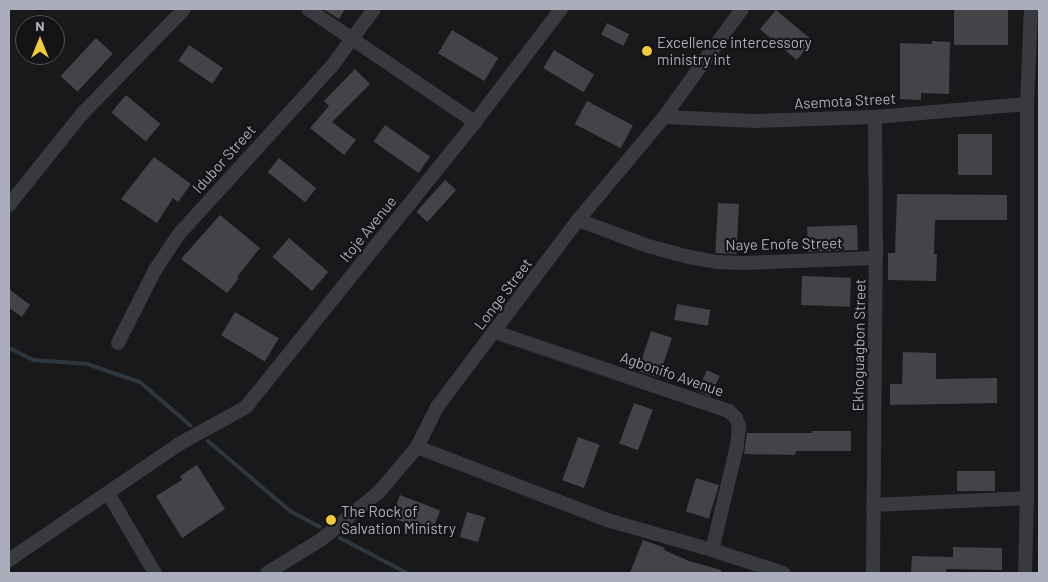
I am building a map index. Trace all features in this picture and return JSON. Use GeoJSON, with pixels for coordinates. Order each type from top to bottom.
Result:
{"type":"FeatureCollection","features":[{"type":"Feature","properties":{"kind":"street"},"geometry":{"type":"LineString","coordinates":[[10,205],[82,114],[184,9]]}},
{"type":"Feature","properties":{"kind":"street"},"geometry":{"type":"LineString","coordinates":[[308,9],[475,122]]}},
{"type":"Feature","properties":{"kind":"street","name":"Idubor Street"},"geometry":{"type":"LineString","coordinates":[[118,343],[155,270],[179,234],[226,180],[332,66],[374,9]]}},
{"type":"Feature","properties":{"kind":"street","name":"Itoje Avenue"},"geometry":{"type":"LineString","coordinates":[[9,560],[180,444],[246,408],[475,122],[561,9]]}},
{"type":"Feature","properties":{"kind":"street","name":"Longe Street"},"geometry":{"type":"LineString","coordinates":[[268,573],[322,540],[372,498],[417,448],[436,407],[495,332],[578,220],[664,117],[742,9]]}},
{"type":"Feature","properties":{"kind":"street"},"geometry":{"type":"LineString","coordinates":[[1025,573],[1033,197],[1027,104],[1031,9]]}},
{"type":"Feature","properties":{"kind":"street","name":"Asemota Street"},"geometry":{"type":"LineString","coordinates":[[664,117],[755,121],[875,117],[1027,104]]}},
{"type":"Feature","properties":{"kind":"street","name":"Ekhoguagbon Street"},"geometry":{"type":"LineString","coordinates":[[873,573],[876,258],[875,117]]}},
{"type":"Feature","properties":{"kind":"street","name":"Naye Enofe Street"},"geometry":{"type":"LineString","coordinates":[[578,220],[648,246],[689,258],[717,262],[743,263],[876,258]]}},
{"type":"Feature","properties":{"kind":"street","name":"Agbonifo Avenue"},"geometry":{"type":"LineString","coordinates":[[495,332],[729,411],[736,418],[739,426],[737,446],[712,550]]}},
{"type":"Feature","properties":{"kind":"street"},"geometry":{"type":"LineString","coordinates":[[417,448],[607,520],[712,550],[783,573]]}},
{"type":"Feature","properties":{"kind":"street"},"geometry":{"type":"LineString","coordinates":[[108,493],[155,573]]}},
{"type":"Feature","properties":{"kind":"street"},"geometry":{"type":"LineString","coordinates":[[873,505],[1027,498]]}},
{"type":"Feature","properties":{"kind":"building"},"geometry":{"type":"Polygon","coordinates":[[[323,9],[345,9],[339,19],[323,9]]]}},
{"type":"Feature","properties":{"kind":"building"},"geometry":{"type":"Polygon","coordinates":[[[954,9],[1008,9],[1008,45],[954,45],[954,9]]]}},
{"type":"Feature","properties":{"kind":"building"},"geometry":{"type":"Polygon","coordinates":[[[776,10],[813,41],[797,60],[760,29],[776,10]]]}},
{"type":"Feature","properties":{"kind":"building"},"geometry":{"type":"Polygon","coordinates":[[[607,23],[629,34],[623,46],[601,35],[607,23]]]}},
{"type":"Feature","properties":{"kind":"building"},"geometry":{"type":"Polygon","coordinates":[[[452,30],[498,58],[484,81],[438,53],[452,30]]]}},
{"type":"Feature","properties":{"kind":"building"},"geometry":{"type":"Polygon","coordinates":[[[96,38],[113,54],[77,92],[61,76],[96,38]]]}},
{"type":"Feature","properties":{"kind":"building"},"geometry":{"type":"Polygon","coordinates":[[[932,41],[950,42],[949,94],[921,93],[921,100],[900,99],[900,43],[932,44],[932,41]]]}},
{"type":"Feature","properties":{"kind":"building"},"geometry":{"type":"Polygon","coordinates":[[[189,45],[223,68],[212,84],[178,61],[189,45]]]}},
{"type":"Feature","properties":{"kind":"building"},"geometry":{"type":"Polygon","coordinates":[[[554,50],[594,74],[583,92],[543,68],[554,50]]]}},
{"type":"Feature","properties":{"kind":"building"},"geometry":{"type":"Polygon","coordinates":[[[355,69],[370,84],[332,122],[356,140],[344,155],[310,128],[329,106],[324,101],[355,69]]]}},
{"type":"Feature","properties":{"kind":"building"},"geometry":{"type":"Polygon","coordinates":[[[126,95],[160,124],[146,142],[111,113],[126,95]]]}},
{"type":"Feature","properties":{"kind":"building"},"geometry":{"type":"Polygon","coordinates":[[[587,101],[633,125],[621,148],[575,124],[587,101]]]}},
{"type":"Feature","properties":{"kind":"building"},"geometry":{"type":"Polygon","coordinates":[[[385,125],[430,157],[419,173],[374,141],[385,125]]]}},
{"type":"Feature","properties":{"kind":"building"},"geometry":{"type":"Polygon","coordinates":[[[958,134],[992,134],[992,175],[958,175],[958,134]]]}},
{"type":"Feature","properties":{"kind":"building"},"geometry":{"type":"Polygon","coordinates":[[[154,157],[191,184],[178,202],[173,198],[157,223],[121,199],[154,157]]]}},
{"type":"Feature","properties":{"kind":"building"},"geometry":{"type":"Polygon","coordinates":[[[279,158],[316,188],[305,202],[268,172],[279,158]]]}},
{"type":"Feature","properties":{"kind":"building"},"geometry":{"type":"Polygon","coordinates":[[[445,180],[456,190],[427,222],[416,212],[445,180]]]}},
{"type":"Feature","properties":{"kind":"building"},"geometry":{"type":"Polygon","coordinates":[[[897,194],[1007,195],[1007,220],[935,220],[934,254],[937,254],[936,281],[888,280],[888,253],[895,253],[897,194]]]}},
{"type":"Feature","properties":{"kind":"building"},"geometry":{"type":"Polygon","coordinates":[[[718,203],[739,204],[736,254],[715,253],[718,203]]]}},
{"type":"Feature","properties":{"kind":"building"},"geometry":{"type":"Polygon","coordinates":[[[220,215],[260,248],[227,293],[181,259],[220,215]]]}},
{"type":"Feature","properties":{"kind":"building"},"geometry":{"type":"Polygon","coordinates":[[[857,225],[858,250],[808,252],[807,227],[857,225]]]}},
{"type":"Feature","properties":{"kind":"building"},"geometry":{"type":"Polygon","coordinates":[[[289,238],[328,272],[312,291],[273,257],[289,238]]]}},
{"type":"Feature","properties":{"kind":"building"},"geometry":{"type":"Polygon","coordinates":[[[802,276],[851,278],[850,307],[801,305],[802,276]]]}},
{"type":"Feature","properties":{"kind":"building"},"geometry":{"type":"Polygon","coordinates":[[[9,289],[30,305],[22,317],[9,308],[9,289]]]}},
{"type":"Feature","properties":{"kind":"building"},"geometry":{"type":"Polygon","coordinates":[[[677,304],[710,310],[708,326],[674,320],[677,304]]]}},
{"type":"Feature","properties":{"kind":"building"},"geometry":{"type":"Polygon","coordinates":[[[235,312],[279,338],[265,361],[221,335],[235,312]]]}},
{"type":"Feature","properties":{"kind":"building"},"geometry":{"type":"Polygon","coordinates":[[[651,331],[672,338],[659,378],[638,371],[651,331]]]}},
{"type":"Feature","properties":{"kind":"building"},"geometry":{"type":"Polygon","coordinates":[[[903,352],[936,353],[936,379],[997,378],[997,403],[890,405],[890,384],[902,384],[903,352]]]}},
{"type":"Feature","properties":{"kind":"building"},"geometry":{"type":"Polygon","coordinates":[[[707,370],[720,376],[710,397],[697,391],[707,370]]]}},
{"type":"Feature","properties":{"kind":"building"},"geometry":{"type":"Polygon","coordinates":[[[634,403],[653,410],[638,450],[619,443],[634,403]]]}},
{"type":"Feature","properties":{"kind":"building"},"geometry":{"type":"Polygon","coordinates":[[[812,431],[851,431],[851,451],[796,451],[795,455],[744,454],[747,433],[812,433],[812,431]]]}},
{"type":"Feature","properties":{"kind":"building"},"geometry":{"type":"Polygon","coordinates":[[[578,437],[600,445],[584,488],[562,480],[578,437]]]}},
{"type":"Feature","properties":{"kind":"building"},"geometry":{"type":"Polygon","coordinates":[[[197,465],[225,509],[182,538],[156,496],[182,480],[180,476],[197,465]]]}},
{"type":"Feature","properties":{"kind":"building"},"geometry":{"type":"Polygon","coordinates":[[[957,471],[995,471],[995,491],[957,491],[957,471]]]}},
{"type":"Feature","properties":{"kind":"building"},"geometry":{"type":"Polygon","coordinates":[[[696,478],[719,485],[709,518],[686,511],[696,478]]]}},
{"type":"Feature","properties":{"kind":"building"},"geometry":{"type":"Polygon","coordinates":[[[400,495],[440,510],[432,533],[391,517],[400,495]]]}},
{"type":"Feature","properties":{"kind":"building"},"geometry":{"type":"Polygon","coordinates":[[[467,512],[485,517],[478,542],[460,537],[467,512]]]}},
{"type":"Feature","properties":{"kind":"building"},"geometry":{"type":"Polygon","coordinates":[[[643,540],[665,548],[664,550],[689,561],[721,570],[721,573],[630,573],[643,540]]]}},
{"type":"Feature","properties":{"kind":"building"},"geometry":{"type":"Polygon","coordinates":[[[953,547],[1002,548],[1002,570],[946,569],[946,573],[911,573],[912,556],[953,557],[953,547]]]}},
{"type":"Feature","properties":{"kind":"waterway"},"geometry":{"type":"LineString","coordinates":[[9,348],[34,360],[87,364],[140,382],[191,426]]}},
{"type":"Feature","properties":{"kind":"waterway"},"geometry":{"type":"LineString","coordinates":[[208,441],[290,511],[320,527]]}},
{"type":"Feature","properties":{"kind":"waterway"},"geometry":{"type":"LineString","coordinates":[[340,538],[407,573]]}},
{"type":"Feature","properties":{"kind":"place","name":"Excellence intercessory ministry int"},"geometry":{"type":"Point","coordinates":[647,51]}},
{"type":"Feature","properties":{"kind":"place","name":"The Rock of Salvation Ministry"},"geometry":{"type":"Point","coordinates":[331,520]}}]}
